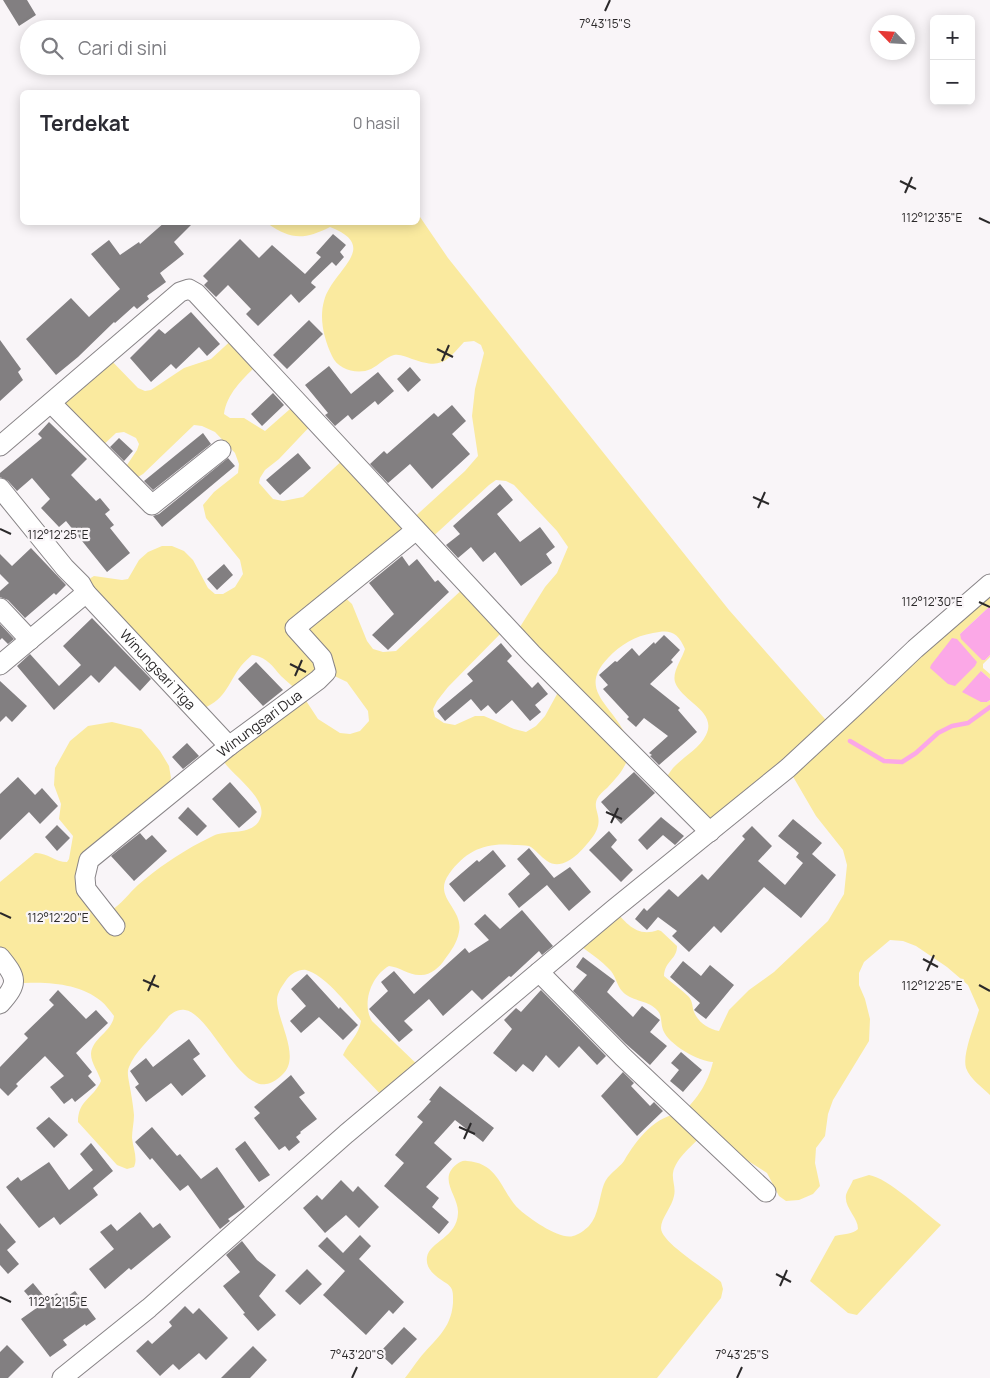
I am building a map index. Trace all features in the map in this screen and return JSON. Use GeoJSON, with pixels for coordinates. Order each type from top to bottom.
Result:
{"type":"FeatureCollection","features":[{"type":"Feature","properties":{"kind":"street"},"geometry":{"type":"LineString","coordinates":[[0,446],[180,292],[189,289],[196,293],[532,654],[710,832]]}},
{"type":"Feature","properties":{"kind":"street"},"geometry":{"type":"LineString","coordinates":[[51,403],[152,505],[221,450]]}},
{"type":"Feature","properties":{"kind":"street","name":"Winungsari Tiga"},"geometry":{"type":"LineString","coordinates":[[0,488],[65,568],[81,584],[86,593],[229,746]]}},
{"type":"Feature","properties":{"kind":"street","name":"Winungsari Dua"},"geometry":{"type":"LineString","coordinates":[[115,926],[86,889],[85,876],[89,860],[229,746],[318,680],[326,672],[322,658],[295,628],[416,530]]}},
{"type":"Feature","properties":{"kind":"street"},"geometry":{"type":"LineString","coordinates":[[62,1378],[149,1308],[346,1134],[626,900],[788,768],[915,648],[990,584]]}},
{"type":"Feature","properties":{"kind":"street"},"geometry":{"type":"LineString","coordinates":[[0,665],[86,593]]}},
{"type":"Feature","properties":{"kind":"street"},"geometry":{"type":"LineString","coordinates":[[0,608],[30,640]]}},
{"type":"Feature","properties":{"kind":"street"},"geometry":{"type":"LineString","coordinates":[[0,957],[14,974],[14,984],[0,1004]]}},
{"type":"Feature","properties":{"kind":"street"},"geometry":{"type":"LineString","coordinates":[[540,972],[623,1057],[766,1192]]}},
{"type":"Feature","properties":{"kind":"shaded area"},"geometry":{"type":"Polygon","coordinates":[[[420,217],[448,258],[729,610],[832,727],[990,584],[990,606],[960,634],[985,660],[990,655],[983,664],[983,668],[990,674],[990,679],[981,671],[987,702],[990,700],[990,1095],[973,1079],[966,1068],[967,1047],[979,1010],[968,985],[947,967],[916,946],[903,941],[890,940],[864,962],[859,973],[859,985],[870,1019],[869,1041],[833,1100],[828,1114],[825,1136],[816,1148],[815,1163],[820,1186],[813,1194],[799,1200],[786,1201],[779,1196],[767,1173],[704,1133],[675,1167],[673,1173],[674,1196],[661,1224],[663,1234],[677,1249],[721,1282],[723,1289],[721,1298],[657,1378],[405,1378],[441,1334],[452,1312],[452,1289],[430,1269],[427,1257],[433,1247],[449,1234],[457,1221],[457,1207],[450,1188],[449,1176],[451,1170],[457,1164],[466,1161],[487,1167],[499,1180],[514,1203],[525,1214],[553,1232],[567,1236],[575,1235],[586,1229],[592,1222],[606,1180],[624,1161],[635,1144],[655,1123],[664,1118],[683,1113],[698,1096],[708,1077],[713,1062],[692,1055],[671,1041],[663,1030],[658,1011],[652,1006],[625,994],[620,989],[611,971],[575,942],[614,909],[628,924],[638,931],[661,931],[677,946],[675,954],[666,967],[664,976],[689,997],[694,1012],[701,1022],[707,1027],[719,1031],[729,1010],[749,990],[774,972],[828,921],[844,894],[847,865],[843,850],[816,816],[788,768],[710,832],[662,785],[673,768],[703,740],[708,727],[707,719],[703,713],[684,695],[675,682],[676,670],[685,649],[673,633],[664,631],[646,634],[634,639],[613,653],[600,669],[596,679],[596,688],[629,742],[629,756],[624,768],[597,799],[597,829],[585,847],[573,858],[560,864],[553,864],[547,861],[526,845],[494,845],[477,849],[470,853],[449,874],[445,882],[444,890],[446,897],[457,916],[459,924],[457,940],[452,950],[438,968],[425,975],[413,974],[389,966],[383,970],[373,983],[368,998],[369,1014],[372,1021],[423,1070],[386,1100],[343,1055],[358,1031],[361,1021],[329,984],[313,973],[301,970],[289,977],[278,994],[278,1009],[287,1039],[290,1059],[288,1068],[282,1075],[270,1083],[255,1082],[245,1075],[234,1064],[204,1024],[194,1014],[185,1010],[177,1011],[167,1018],[138,1051],[128,1069],[134,1115],[132,1138],[136,1160],[134,1167],[127,1169],[117,1165],[78,1122],[80,1109],[101,1081],[92,1061],[92,1048],[110,1026],[114,1016],[101,1001],[70,986],[47,983],[14,984],[0,957],[0,882],[35,853],[63,862],[67,862],[69,859],[73,836],[59,819],[61,804],[54,785],[55,768],[70,741],[88,726],[112,722],[141,729],[160,751],[169,766],[171,778],[165,792],[85,876],[110,911],[118,906],[146,879],[184,851],[215,835],[254,827],[261,816],[259,802],[224,762],[300,693],[269,662],[252,655],[241,666],[222,695],[204,708],[81,584],[94,576],[122,580],[128,579],[139,560],[148,552],[162,546],[172,546],[184,551],[193,560],[208,588],[215,594],[223,594],[235,587],[243,574],[240,560],[206,518],[203,505],[214,492],[238,473],[239,464],[235,453],[215,432],[202,426],[194,425],[143,474],[128,480],[125,468],[137,450],[139,444],[136,438],[124,432],[116,433],[98,450],[51,403],[106,355],[138,388],[145,391],[151,390],[184,368],[211,359],[236,336],[260,362],[233,392],[224,414],[230,418],[244,418],[265,431],[298,402],[315,421],[279,459],[265,470],[260,478],[259,483],[273,499],[283,501],[303,497],[347,456],[409,522],[465,471],[478,456],[472,416],[475,389],[484,353],[481,345],[474,341],[464,342],[447,359],[436,364],[394,355],[366,371],[344,368],[335,361],[329,349],[323,329],[322,315],[324,301],[329,290],[350,260],[353,251],[352,243],[345,235],[330,227],[305,236],[291,235],[270,225],[420,225],[420,217]],[[496,480],[489,485],[427,542],[417,530],[339,592],[352,604],[367,641],[373,649],[383,652],[396,651],[467,585],[507,627],[448,687],[433,709],[435,717],[444,723],[455,725],[475,716],[484,716],[526,732],[536,726],[545,716],[562,685],[515,635],[545,587],[557,573],[568,547],[557,531],[514,485],[506,481],[496,480]],[[326,672],[301,693],[318,719],[340,733],[350,734],[360,731],[369,721],[368,711],[347,682],[326,672]]]}},
{"type":"Feature","properties":{"kind":"shaded area"},"geometry":{"type":"Polygon","coordinates":[[[990,606],[990,655],[985,660],[982,660],[961,639],[960,634],[990,606]]]}},
{"type":"Feature","properties":{"kind":"shaded area"},"geometry":{"type":"Polygon","coordinates":[[[952,638],[957,639],[977,662],[955,686],[948,684],[930,668],[952,638]]]}},
{"type":"Feature","properties":{"kind":"shaded area"},"geometry":{"type":"Polygon","coordinates":[[[981,671],[990,679],[990,700],[987,702],[981,702],[962,692],[981,671]]]}},
{"type":"Feature","properties":{"kind":"shaded area"},"geometry":{"type":"Polygon","coordinates":[[[869,1175],[886,1182],[941,1225],[857,1315],[848,1313],[810,1281],[835,1236],[851,1233],[858,1229],[856,1220],[847,1204],[846,1195],[853,1180],[869,1175]]]}},
{"type":"Feature","properties":{"kind":"building"},"geometry":{"type":"Polygon","coordinates":[[[3,0],[27,0],[36,15],[28,20],[20,20],[19,26],[3,0]]]}},
{"type":"Feature","properties":{"kind":"building"},"geometry":{"type":"Polygon","coordinates":[[[162,225],[191,225],[174,242],[184,254],[160,273],[166,282],[147,296],[149,299],[137,309],[134,306],[114,322],[78,357],[56,375],[26,339],[71,298],[89,317],[120,289],[91,254],[109,240],[120,255],[139,242],[140,244],[162,225]]]}},
{"type":"Feature","properties":{"kind":"building"},"geometry":{"type":"Polygon","coordinates":[[[333,234],[346,245],[340,252],[344,257],[336,266],[332,262],[312,281],[311,283],[316,287],[299,303],[291,294],[258,326],[246,314],[251,309],[228,285],[216,297],[204,285],[208,281],[203,276],[240,239],[259,258],[272,245],[305,274],[321,257],[316,253],[333,234]]]}},
{"type":"Feature","properties":{"kind":"building"},"geometry":{"type":"Polygon","coordinates":[[[191,312],[220,344],[207,356],[199,347],[176,369],[171,364],[151,382],[130,358],[159,329],[165,334],[191,312]]]}},
{"type":"Feature","properties":{"kind":"building"},"geometry":{"type":"Polygon","coordinates":[[[309,320],[323,334],[287,369],[273,355],[309,320]]]}},
{"type":"Feature","properties":{"kind":"building"},"geometry":{"type":"Polygon","coordinates":[[[0,340],[21,369],[18,372],[23,380],[0,401],[0,340]]]}},
{"type":"Feature","properties":{"kind":"building"},"geometry":{"type":"Polygon","coordinates":[[[329,366],[351,394],[378,372],[394,391],[378,405],[375,401],[352,420],[348,415],[335,426],[325,415],[328,413],[305,385],[329,366]]]}},
{"type":"Feature","properties":{"kind":"building"},"geometry":{"type":"Polygon","coordinates":[[[410,367],[421,380],[408,392],[397,379],[410,367]]]}},
{"type":"Feature","properties":{"kind":"building"},"geometry":{"type":"Polygon","coordinates":[[[273,393],[284,405],[262,426],[251,414],[273,393]]]}},
{"type":"Feature","properties":{"kind":"building"},"geometry":{"type":"Polygon","coordinates":[[[452,405],[466,421],[452,434],[470,454],[432,489],[410,464],[388,483],[370,464],[384,451],[387,454],[434,413],[438,417],[452,405]]]}},
{"type":"Feature","properties":{"kind":"building"},"geometry":{"type":"Polygon","coordinates":[[[49,422],[87,459],[71,475],[96,501],[100,498],[110,510],[105,514],[114,525],[110,528],[130,553],[107,572],[66,521],[59,527],[41,508],[50,499],[32,478],[17,491],[8,481],[0,477],[0,473],[42,438],[38,434],[49,422]]]}},
{"type":"Feature","properties":{"kind":"building"},"geometry":{"type":"Polygon","coordinates":[[[203,433],[211,444],[153,490],[144,481],[203,433]]]}},
{"type":"Feature","properties":{"kind":"building"},"geometry":{"type":"Polygon","coordinates":[[[119,438],[133,451],[124,461],[110,447],[119,438]]]}},
{"type":"Feature","properties":{"kind":"building"},"geometry":{"type":"Polygon","coordinates":[[[298,453],[311,468],[280,495],[266,480],[298,453]]]}},
{"type":"Feature","properties":{"kind":"building"},"geometry":{"type":"Polygon","coordinates":[[[228,458],[235,466],[162,527],[153,516],[159,514],[228,458]]]}},
{"type":"Feature","properties":{"kind":"building"},"geometry":{"type":"Polygon","coordinates":[[[500,484],[513,500],[497,514],[520,542],[540,527],[555,547],[546,554],[552,563],[521,586],[495,552],[483,562],[471,547],[458,558],[446,545],[460,534],[453,526],[500,484]]]}},
{"type":"Feature","properties":{"kind":"building"},"geometry":{"type":"Polygon","coordinates":[[[31,548],[66,585],[56,595],[54,593],[25,618],[8,600],[0,597],[0,591],[9,583],[0,574],[0,554],[12,566],[31,548]]]}},
{"type":"Feature","properties":{"kind":"building"},"geometry":{"type":"Polygon","coordinates":[[[402,556],[409,566],[417,559],[435,582],[438,580],[449,592],[388,650],[372,635],[394,614],[369,583],[402,556]]]}},
{"type":"Feature","properties":{"kind":"building"},"geometry":{"type":"Polygon","coordinates":[[[224,564],[233,575],[217,590],[207,579],[224,564]]]}},
{"type":"Feature","properties":{"kind":"building"},"geometry":{"type":"Polygon","coordinates":[[[92,618],[151,679],[140,691],[115,666],[99,683],[91,675],[54,710],[17,666],[30,654],[59,686],[81,665],[63,646],[92,618]]]}},
{"type":"Feature","properties":{"kind":"building"},"geometry":{"type":"Polygon","coordinates":[[[0,624],[14,639],[8,644],[2,638],[0,640],[0,624]]]}},
{"type":"Feature","properties":{"kind":"building"},"geometry":{"type":"Polygon","coordinates":[[[664,635],[680,650],[671,660],[673,662],[650,684],[680,708],[678,710],[697,732],[659,765],[649,753],[668,736],[644,718],[636,727],[627,719],[629,717],[603,689],[608,685],[599,675],[632,648],[639,656],[664,635]]]}},
{"type":"Feature","properties":{"kind":"building"},"geometry":{"type":"Polygon","coordinates":[[[501,643],[512,656],[507,661],[532,688],[538,682],[548,694],[535,705],[541,712],[530,721],[512,700],[496,714],[488,705],[481,711],[471,699],[445,721],[437,711],[473,681],[467,674],[501,643]]]}},
{"type":"Feature","properties":{"kind":"building"},"geometry":{"type":"Polygon","coordinates":[[[256,662],[283,690],[263,706],[238,679],[256,662]]]}},
{"type":"Feature","properties":{"kind":"building"},"geometry":{"type":"Polygon","coordinates":[[[0,681],[27,706],[12,722],[6,716],[0,722],[0,681]]]}},
{"type":"Feature","properties":{"kind":"building"},"geometry":{"type":"Polygon","coordinates":[[[187,743],[199,756],[183,769],[172,757],[187,743]]]}},
{"type":"Feature","properties":{"kind":"building"},"geometry":{"type":"Polygon","coordinates":[[[634,772],[655,793],[621,824],[601,802],[634,772]]]}},
{"type":"Feature","properties":{"kind":"building"},"geometry":{"type":"Polygon","coordinates":[[[18,777],[35,795],[42,788],[58,806],[40,824],[29,812],[0,840],[0,794],[18,777]]]}},
{"type":"Feature","properties":{"kind":"building"},"geometry":{"type":"Polygon","coordinates":[[[230,782],[257,812],[239,828],[212,799],[230,782]]]}},
{"type":"Feature","properties":{"kind":"building"},"geometry":{"type":"Polygon","coordinates":[[[188,807],[207,826],[197,836],[178,818],[188,807]]]}},
{"type":"Feature","properties":{"kind":"building"},"geometry":{"type":"Polygon","coordinates":[[[661,817],[684,836],[675,845],[663,835],[647,850],[638,840],[661,817]]]}},
{"type":"Feature","properties":{"kind":"building"},"geometry":{"type":"Polygon","coordinates":[[[793,819],[822,843],[812,854],[836,875],[801,918],[764,887],[721,933],[714,926],[689,952],[672,936],[677,931],[658,917],[647,930],[635,919],[644,908],[647,911],[669,889],[678,897],[702,874],[708,880],[745,839],[742,836],[752,826],[772,846],[758,861],[785,885],[803,863],[796,857],[799,853],[778,836],[793,819]]]}},
{"type":"Feature","properties":{"kind":"building"},"geometry":{"type":"Polygon","coordinates":[[[57,825],[70,838],[57,851],[45,837],[57,825]]]}},
{"type":"Feature","properties":{"kind":"building"},"geometry":{"type":"Polygon","coordinates":[[[609,831],[617,840],[611,847],[633,870],[621,882],[589,850],[609,831]]]}},
{"type":"Feature","properties":{"kind":"building"},"geometry":{"type":"Polygon","coordinates":[[[140,833],[146,840],[152,835],[167,851],[134,881],[111,856],[140,833]]]}},
{"type":"Feature","properties":{"kind":"building"},"geometry":{"type":"Polygon","coordinates":[[[529,848],[554,878],[570,867],[591,892],[569,911],[547,885],[519,908],[508,894],[530,874],[517,859],[529,848]]]}},
{"type":"Feature","properties":{"kind":"building"},"geometry":{"type":"Polygon","coordinates":[[[493,850],[506,866],[464,902],[449,884],[477,860],[479,862],[493,850]]]}},
{"type":"Feature","properties":{"kind":"building"},"geometry":{"type":"Polygon","coordinates":[[[522,910],[553,946],[542,955],[539,951],[482,1000],[472,990],[443,1016],[429,999],[404,1021],[413,1030],[399,1042],[369,1009],[388,991],[381,982],[394,971],[414,994],[465,948],[469,953],[489,940],[474,924],[485,914],[500,929],[522,910]]]}},
{"type":"Feature","properties":{"kind":"building"},"geometry":{"type":"Polygon","coordinates":[[[583,957],[615,981],[607,992],[633,1017],[642,1006],[660,1020],[650,1032],[667,1046],[650,1065],[573,991],[587,975],[576,967],[583,957]]]}},
{"type":"Feature","properties":{"kind":"building"},"geometry":{"type":"Polygon","coordinates":[[[683,961],[701,976],[710,965],[734,985],[706,1019],[694,1010],[700,1003],[670,977],[683,961]]]}},
{"type":"Feature","properties":{"kind":"building"},"geometry":{"type":"Polygon","coordinates":[[[307,974],[339,1009],[340,1007],[358,1025],[343,1040],[319,1017],[301,1033],[290,1021],[306,1006],[291,989],[307,974]]]}},
{"type":"Feature","properties":{"kind":"building"},"geometry":{"type":"Polygon","coordinates":[[[58,990],[86,1019],[96,1010],[108,1023],[76,1053],[92,1072],[88,1076],[96,1085],[75,1102],[72,1098],[64,1104],[50,1087],[64,1076],[45,1056],[16,1084],[18,1086],[8,1096],[0,1088],[0,1067],[28,1038],[24,1034],[54,1005],[49,1000],[58,990]]]}},
{"type":"Feature","properties":{"kind":"building"},"geometry":{"type":"Polygon","coordinates":[[[541,990],[606,1056],[597,1065],[579,1046],[559,1068],[546,1055],[533,1072],[523,1064],[516,1072],[493,1053],[512,1029],[504,1020],[516,1008],[521,1012],[541,990]]]}},
{"type":"Feature","properties":{"kind":"building"},"geometry":{"type":"Polygon","coordinates":[[[189,1039],[200,1054],[193,1059],[206,1076],[182,1096],[171,1083],[146,1102],[135,1087],[139,1084],[130,1071],[146,1058],[153,1067],[189,1039]]]}},
{"type":"Feature","properties":{"kind":"building"},"geometry":{"type":"Polygon","coordinates":[[[681,1052],[702,1070],[683,1092],[670,1081],[679,1070],[671,1063],[681,1052]]]}},
{"type":"Feature","properties":{"kind":"building"},"geometry":{"type":"Polygon","coordinates":[[[623,1072],[634,1083],[631,1086],[650,1106],[654,1102],[663,1111],[637,1136],[601,1096],[623,1072]]]}},
{"type":"Feature","properties":{"kind":"building"},"geometry":{"type":"Polygon","coordinates":[[[291,1075],[305,1093],[299,1097],[317,1119],[300,1132],[296,1137],[300,1142],[289,1151],[285,1146],[279,1150],[254,1118],[260,1113],[254,1107],[291,1075]]]}},
{"type":"Feature","properties":{"kind":"building"},"geometry":{"type":"Polygon","coordinates":[[[440,1086],[494,1128],[483,1142],[455,1120],[434,1143],[452,1159],[426,1187],[439,1198],[432,1207],[449,1222],[439,1234],[384,1186],[404,1163],[395,1155],[423,1122],[417,1117],[431,1101],[429,1100],[440,1086]]]}},
{"type":"Feature","properties":{"kind":"building"},"geometry":{"type":"Polygon","coordinates":[[[49,1117],[68,1135],[54,1148],[36,1128],[49,1117]]]}},
{"type":"Feature","properties":{"kind":"building"},"geometry":{"type":"Polygon","coordinates":[[[152,1127],[177,1156],[180,1154],[201,1179],[217,1167],[245,1207],[228,1219],[230,1221],[220,1229],[188,1185],[180,1191],[152,1158],[150,1160],[135,1142],[152,1127]]]}},
{"type":"Feature","properties":{"kind":"building"},"geometry":{"type":"Polygon","coordinates":[[[245,1141],[270,1175],[259,1182],[235,1149],[245,1141]]]}},
{"type":"Feature","properties":{"kind":"building"},"geometry":{"type":"Polygon","coordinates":[[[91,1143],[113,1171],[93,1188],[98,1195],[60,1225],[54,1217],[39,1228],[6,1187],[18,1177],[21,1181],[49,1162],[69,1190],[93,1170],[80,1154],[91,1143]]]}},
{"type":"Feature","properties":{"kind":"building"},"geometry":{"type":"Polygon","coordinates":[[[341,1180],[353,1192],[358,1186],[379,1207],[359,1228],[346,1215],[325,1233],[303,1208],[317,1195],[322,1200],[341,1180]]]}},
{"type":"Feature","properties":{"kind":"building"},"geometry":{"type":"Polygon","coordinates":[[[140,1212],[153,1228],[160,1223],[171,1237],[131,1270],[129,1268],[105,1289],[89,1269],[114,1249],[100,1232],[111,1224],[117,1231],[140,1212]]]}},
{"type":"Feature","properties":{"kind":"building"},"geometry":{"type":"Polygon","coordinates":[[[0,1223],[16,1242],[7,1250],[19,1264],[8,1274],[0,1265],[0,1223]]]}},
{"type":"Feature","properties":{"kind":"building"},"geometry":{"type":"Polygon","coordinates":[[[360,1235],[371,1246],[359,1259],[404,1302],[393,1314],[389,1310],[366,1335],[323,1295],[345,1271],[318,1246],[327,1237],[343,1253],[360,1235]]]}},
{"type":"Feature","properties":{"kind":"building"},"geometry":{"type":"Polygon","coordinates":[[[242,1241],[257,1260],[276,1275],[259,1296],[276,1315],[258,1331],[223,1286],[240,1272],[226,1255],[242,1241]]]}},
{"type":"Feature","properties":{"kind":"building"},"geometry":{"type":"Polygon","coordinates":[[[307,1269],[322,1284],[300,1305],[285,1291],[307,1269]]]}},
{"type":"Feature","properties":{"kind":"building"},"geometry":{"type":"Polygon","coordinates":[[[33,1283],[47,1300],[57,1293],[62,1300],[75,1291],[96,1319],[86,1326],[85,1324],[63,1340],[67,1345],[50,1357],[21,1319],[38,1307],[24,1291],[33,1283]]]}},
{"type":"Feature","properties":{"kind":"building"},"geometry":{"type":"Polygon","coordinates":[[[185,1306],[193,1314],[199,1308],[228,1338],[206,1360],[199,1353],[179,1370],[173,1364],[160,1376],[136,1351],[148,1340],[152,1344],[172,1326],[169,1322],[185,1306]]]}},
{"type":"Feature","properties":{"kind":"building"},"geometry":{"type":"Polygon","coordinates":[[[404,1327],[417,1339],[392,1365],[379,1353],[404,1327]]]}},
{"type":"Feature","properties":{"kind":"building"},"geometry":{"type":"Polygon","coordinates":[[[7,1345],[24,1362],[8,1378],[0,1378],[0,1352],[7,1345]]]}},
{"type":"Feature","properties":{"kind":"building"},"geometry":{"type":"Polygon","coordinates":[[[253,1346],[267,1360],[250,1378],[221,1378],[253,1346]]]}},
{"type":"Feature","properties":{"kind":"waterway"},"geometry":{"type":"LineString","coordinates":[[850,741],[884,761],[902,762],[916,753],[938,733],[952,726],[968,723],[990,707]]}}]}
